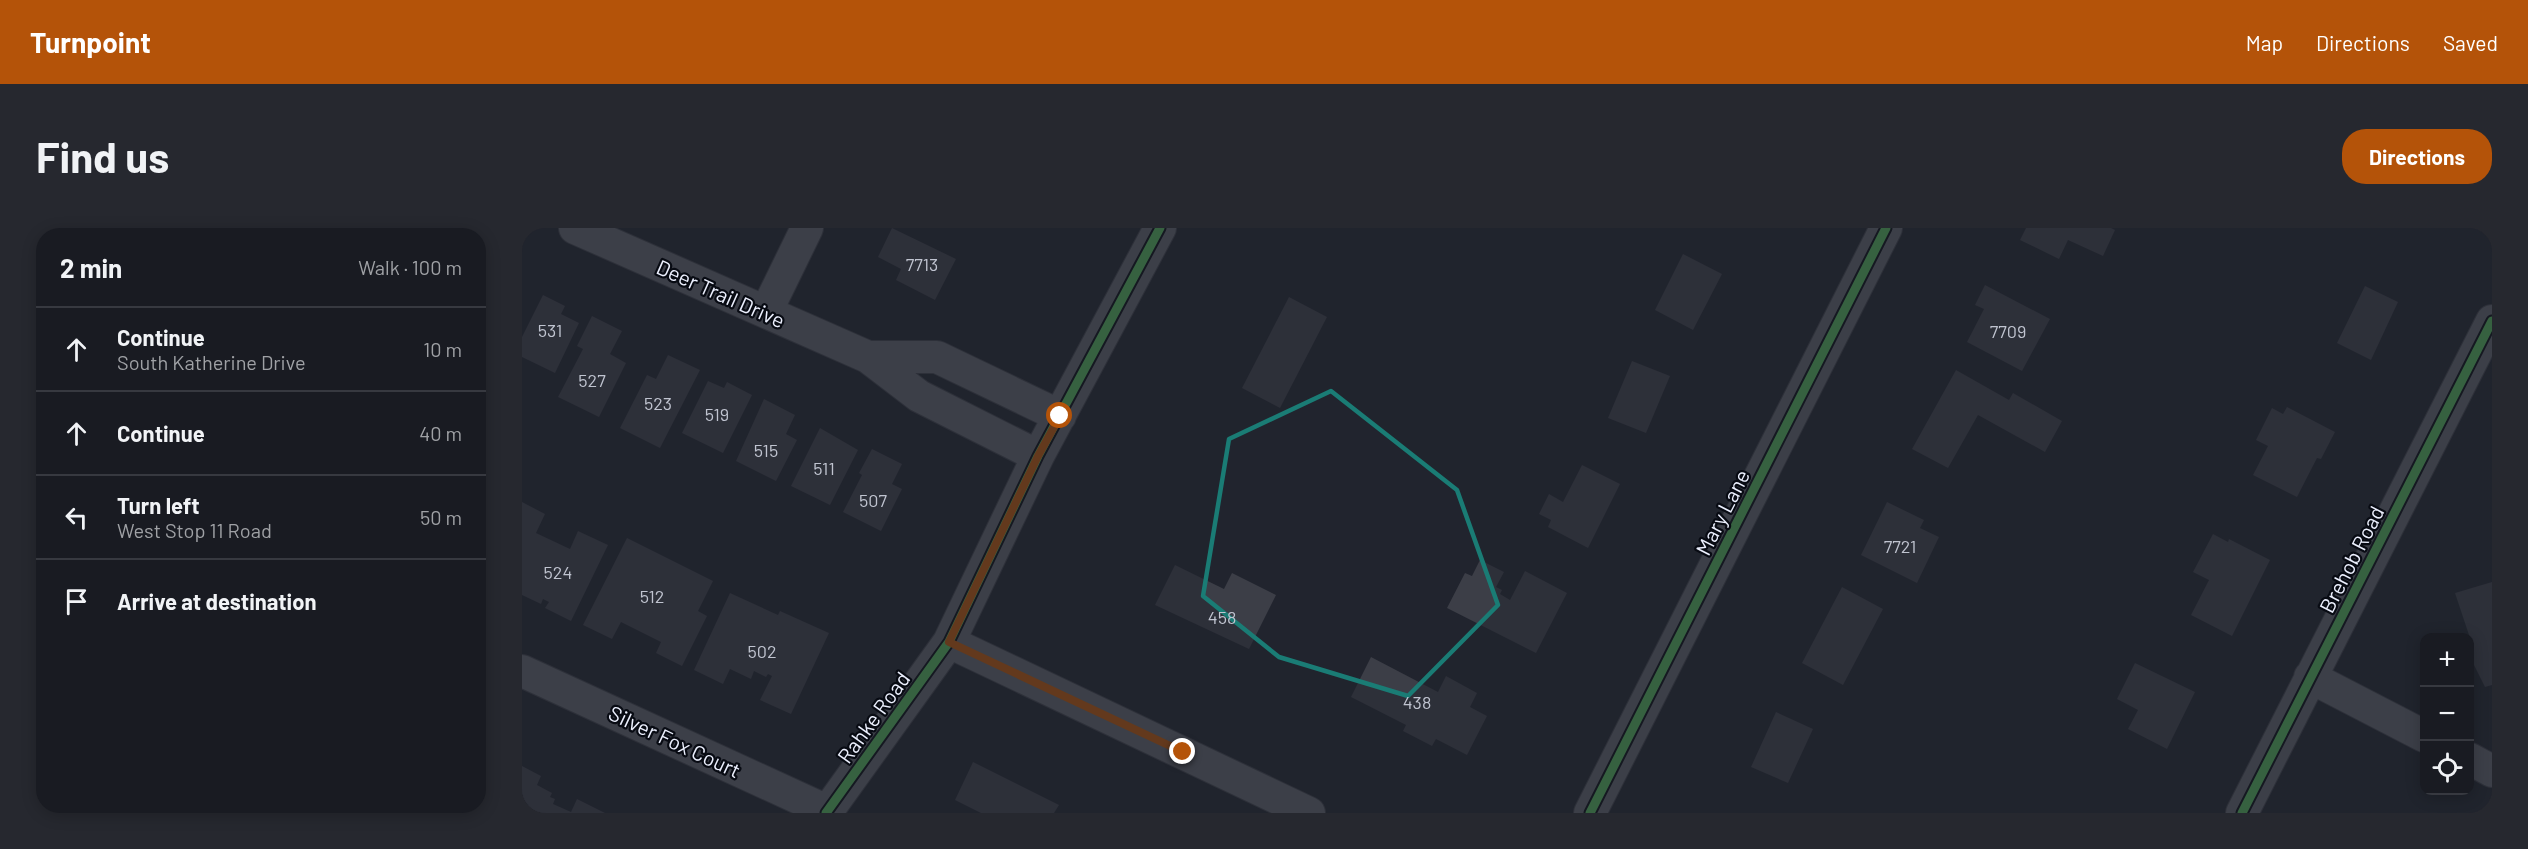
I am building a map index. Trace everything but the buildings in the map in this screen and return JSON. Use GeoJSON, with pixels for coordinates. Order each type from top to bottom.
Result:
{"type":"FeatureCollection","features":[{"type":"Feature","properties":{"kind":"street","name":"Deer Trail Drive"},"geometry":{"type":"LineString","coordinates":[[575,228],[868,357]]}},
{"type":"Feature","properties":{"kind":"street"},"geometry":{"type":"LineString","coordinates":[[766,312],[807,228]]}},
{"type":"Feature","properties":{"kind":"street","name":"Rahke Road"},"geometry":{"type":"LineString","coordinates":[[827,812],[949,642],[1038,456],[1160,228]]}},
{"type":"Feature","properties":{"kind":"street","name":"Mary Lane"},"geometry":{"type":"LineString","coordinates":[[1590,813],[1886,228]]}},
{"type":"Feature","properties":{"kind":"street","name":"Brehob Road"},"geometry":{"type":"LineString","coordinates":[[2242,813],[2492,321]]}},
{"type":"Feature","properties":{"kind":"street"},"geometry":{"type":"LineString","coordinates":[[868,357],[937,357],[1060,416]]}},
{"type":"Feature","properties":{"kind":"street"},"geometry":{"type":"LineString","coordinates":[[868,357],[919,396],[1038,456]]}},
{"type":"Feature","properties":{"kind":"street"},"geometry":{"type":"LineString","coordinates":[[949,642],[1309,813]]}},
{"type":"Feature","properties":{"kind":"street","name":"Silver Fox Court"},"geometry":{"type":"LineString","coordinates":[[522,671],[827,812]]}},
{"type":"Feature","properties":{"kind":"street"},"geometry":{"type":"LineString","coordinates":[[2310,677],[2420,734]]}},
{"type":"Feature","properties":{"kind":"street"},"geometry":{"type":"LineString","coordinates":[[2474,762],[2492,771]]}},
{"type":"Feature","properties":{"kind":"highlighted area"},"geometry":{"type":"Polygon","coordinates":[[[1331,391],[1457,490],[1498,605],[1408,696],[1279,657],[1203,596],[1229,439],[1331,391]]]}},
{"type":"Feature","properties":{"kind":"cycle path"},"geometry":{"type":"LineString","coordinates":[[826,813],[949,642],[1038,456],[1160,228]]}},
{"type":"Feature","properties":{"kind":"cycle path"},"geometry":{"type":"LineString","coordinates":[[1590,813],[1886,228]]}},
{"type":"Feature","properties":{"kind":"cycle path"},"geometry":{"type":"LineString","coordinates":[[2242,813],[2492,321]]}},
{"type":"Feature","properties":{"kind":"route"},"geometry":{"type":"LineString","coordinates":[[1060,416],[1038,456],[949,642],[1183,752]]}}]}
